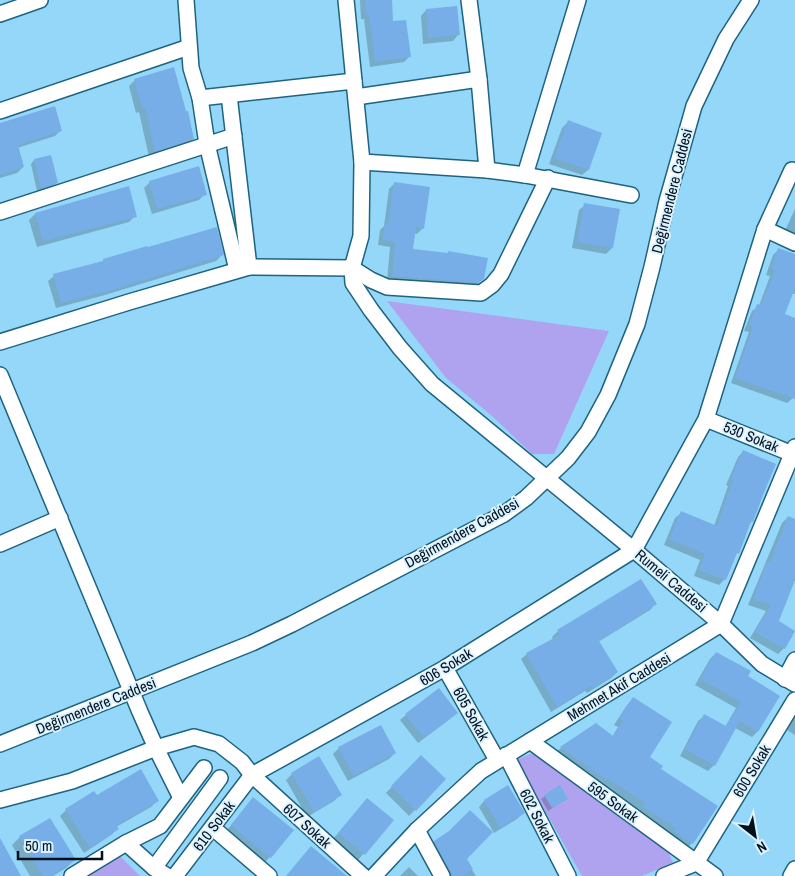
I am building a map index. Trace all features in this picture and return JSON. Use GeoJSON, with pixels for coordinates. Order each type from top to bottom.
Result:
{"type":"FeatureCollection","features":[{"type":"Feature","properties":{"kind":"street"},"geometry":{"type":"LineString","coordinates":[[0,14],[40,0]]}},
{"type":"Feature","properties":{"kind":"street"},"geometry":{"type":"LineString","coordinates":[[186,0],[191,68],[200,98],[207,144],[243,268]]}},
{"type":"Feature","properties":{"kind":"street"},"geometry":{"type":"LineString","coordinates":[[346,0],[362,162],[361,236],[352,268]]}},
{"type":"Feature","properties":{"kind":"street"},"geometry":{"type":"LineString","coordinates":[[469,0],[479,80],[487,170]]}},
{"type":"Feature","properties":{"kind":"street"},"geometry":{"type":"LineString","coordinates":[[525,175],[578,0]]}},
{"type":"Feature","properties":{"kind":"street","name":"Değirmendere Caddesi"},"geometry":{"type":"LineString","coordinates":[[0,744],[217,658],[292,624],[504,514],[526,498],[568,458],[588,432],[608,395],[637,324],[667,201],[694,106],[726,39],[751,0]]}},
{"type":"Feature","properties":{"kind":"street"},"geometry":{"type":"LineString","coordinates":[[0,111],[189,47]]}},
{"type":"Feature","properties":{"kind":"street"},"geometry":{"type":"LineString","coordinates":[[356,97],[479,80]]}},
{"type":"Feature","properties":{"kind":"street"},"geometry":{"type":"LineString","coordinates":[[200,98],[354,81]]}},
{"type":"Feature","properties":{"kind":"street"},"geometry":{"type":"LineString","coordinates":[[229,95],[234,136],[243,268]]}},
{"type":"Feature","properties":{"kind":"street"},"geometry":{"type":"LineString","coordinates":[[0,212],[234,136]]}},
{"type":"Feature","properties":{"kind":"street"},"geometry":{"type":"LineString","coordinates":[[362,162],[487,170],[548,178],[631,195]]}},
{"type":"Feature","properties":{"kind":"street"},"geometry":{"type":"LineString","coordinates":[[634,550],[706,419],[766,229],[792,170]]}},
{"type":"Feature","properties":{"kind":"street"},"geometry":{"type":"LineString","coordinates":[[0,342],[243,268],[352,268],[387,287],[481,293],[501,274],[548,178]]}},
{"type":"Feature","properties":{"kind":"street"},"geometry":{"type":"LineString","coordinates":[[766,229],[795,243]]}},
{"type":"Feature","properties":{"kind":"street","name":"Rumeli Caddesi"},"geometry":{"type":"LineString","coordinates":[[352,268],[353,283],[371,310],[400,348],[432,384],[722,624],[762,664],[790,681]]}},
{"type":"Feature","properties":{"kind":"street"},"geometry":{"type":"LineString","coordinates":[[0,375],[132,692],[156,748],[181,798]]}},
{"type":"Feature","properties":{"kind":"street","name":"530 Sokak"},"geometry":{"type":"LineString","coordinates":[[706,419],[794,452]]}},
{"type":"Feature","properties":{"kind":"street"},"geometry":{"type":"LineString","coordinates":[[722,624],[794,452]]}},
{"type":"Feature","properties":{"kind":"street"},"geometry":{"type":"LineString","coordinates":[[0,544],[60,518]]}},
{"type":"Feature","properties":{"kind":"street","name":"606 Sokak"},"geometry":{"type":"LineString","coordinates":[[252,775],[445,668],[634,550]]}},
{"type":"Feature","properties":{"kind":"street","name":"Mehmet Akif Caddesi"},"geometry":{"type":"LineString","coordinates":[[374,876],[417,830],[481,771],[722,624]]}},
{"type":"Feature","properties":{"kind":"street"},"geometry":{"type":"LineString","coordinates":[[790,681],[795,660]]}},
{"type":"Feature","properties":{"kind":"street","name":"605 Sokak"},"geometry":{"type":"LineString","coordinates":[[445,668],[501,758]]}},
{"type":"Feature","properties":{"kind":"street","name":"600 Sokak"},"geometry":{"type":"LineString","coordinates":[[692,870],[795,700]]}},
{"type":"Feature","properties":{"kind":"street","name":"607 Sokak"},"geometry":{"type":"LineString","coordinates":[[0,800],[72,781],[156,748],[194,737],[219,744],[242,762],[252,775],[362,876]]}},
{"type":"Feature","properties":{"kind":"street","name":"595 Sokak"},"geometry":{"type":"LineString","coordinates":[[530,741],[692,870],[715,876]]}},
{"type":"Feature","properties":{"kind":"street","name":"602 Sokak"},"geometry":{"type":"LineString","coordinates":[[501,758],[568,876]]}},
{"type":"Feature","properties":{"kind":"street"},"geometry":{"type":"LineString","coordinates":[[72,876],[126,843],[160,826],[204,768]]}},
{"type":"Feature","properties":{"kind":"street","name":"610 Sokak"},"geometry":{"type":"LineString","coordinates":[[175,876],[252,775]]}},
{"type":"Feature","properties":{"kind":"street"},"geometry":{"type":"LineString","coordinates":[[154,868],[220,778]]}},
{"type":"Feature","properties":{"kind":"street"},"geometry":{"type":"LineString","coordinates":[[213,828],[269,876]]}},
{"type":"Feature","properties":{"kind":"street"},"geometry":{"type":"LineString","coordinates":[[417,830],[442,876]]}},
{"type":"Feature","properties":{"kind":"street"},"geometry":{"type":"LineString","coordinates":[[126,843],[154,868],[168,876]]}},
{"type":"Feature","properties":{"kind":"street"},"geometry":{"type":"LineString","coordinates":[[791,876],[795,869]]}},
{"type":"Feature","properties":{"kind":"street"},"geometry":{"type":"LineString","coordinates":[[664,876],[692,870]]}},
{"type":"Feature","properties":{"kind":"shaded area"},"geometry":{"type":"Polygon","coordinates":[[[387,301],[609,331],[554,454],[532,454],[492,416],[446,378],[387,301]]]}},
{"type":"Feature","properties":{"kind":"shaded area"},"geometry":{"type":"Polygon","coordinates":[[[535,752],[667,849],[673,863],[642,876],[582,876],[516,760],[535,752]]]}},
{"type":"Feature","properties":{"kind":"shaded area"},"geometry":{"type":"Polygon","coordinates":[[[118,854],[140,876],[83,876],[118,854]]]}},
{"type":"Feature","properties":{"kind":"building"},"geometry":{"type":"Polygon","coordinates":[[[365,0],[392,0],[393,21],[406,20],[411,57],[375,62],[369,14],[366,14],[365,0]]]}},
{"type":"Feature","properties":{"kind":"building"},"geometry":{"type":"Polygon","coordinates":[[[457,6],[460,35],[428,38],[426,9],[457,6]]]}},
{"type":"Feature","properties":{"kind":"building"},"geometry":{"type":"Polygon","coordinates":[[[174,67],[186,111],[188,111],[194,139],[155,152],[145,107],[142,108],[134,79],[174,67]]]}},
{"type":"Feature","properties":{"kind":"building"},"geometry":{"type":"Polygon","coordinates":[[[55,106],[62,131],[18,145],[24,167],[0,175],[0,123],[55,106]]]}},
{"type":"Feature","properties":{"kind":"building"},"geometry":{"type":"Polygon","coordinates":[[[568,120],[602,133],[589,170],[554,158],[568,120]]]}},
{"type":"Feature","properties":{"kind":"building"},"geometry":{"type":"Polygon","coordinates":[[[51,155],[58,183],[41,188],[34,159],[51,155]]]}},
{"type":"Feature","properties":{"kind":"building"},"geometry":{"type":"Polygon","coordinates":[[[199,166],[207,195],[157,209],[149,181],[199,166]]]}},
{"type":"Feature","properties":{"kind":"building"},"geometry":{"type":"Polygon","coordinates":[[[394,182],[430,187],[424,229],[416,227],[413,249],[448,253],[448,251],[488,258],[484,279],[478,283],[392,276],[395,242],[383,240],[385,223],[388,224],[394,182]]]}},
{"type":"Feature","properties":{"kind":"building"},"geometry":{"type":"Polygon","coordinates":[[[129,186],[137,217],[43,241],[35,213],[129,186]]]}},
{"type":"Feature","properties":{"kind":"building"},"geometry":{"type":"Polygon","coordinates":[[[584,203],[620,209],[613,248],[577,242],[584,203]]]}},
{"type":"Feature","properties":{"kind":"building"},"geometry":{"type":"Polygon","coordinates":[[[217,227],[224,255],[112,290],[61,303],[53,274],[217,227]]]}},
{"type":"Feature","properties":{"kind":"building"},"geometry":{"type":"Polygon","coordinates":[[[778,248],[795,254],[795,288],[785,314],[795,318],[795,399],[735,378],[753,327],[749,325],[757,304],[761,305],[775,271],[771,269],[778,248]]]}},
{"type":"Feature","properties":{"kind":"building"},"geometry":{"type":"Polygon","coordinates":[[[743,450],[776,464],[753,522],[751,521],[739,554],[737,553],[726,580],[699,570],[705,554],[669,539],[681,511],[717,526],[733,480],[731,479],[743,450]]]}},
{"type":"Feature","properties":{"kind":"building"},"geometry":{"type":"Polygon","coordinates":[[[788,516],[795,519],[795,580],[779,621],[795,631],[785,649],[755,632],[771,605],[753,599],[767,562],[770,563],[788,516]]]}},
{"type":"Feature","properties":{"kind":"building"},"geometry":{"type":"Polygon","coordinates":[[[641,579],[657,604],[599,641],[618,672],[557,707],[526,653],[560,635],[557,630],[641,579]]]}},
{"type":"Feature","properties":{"kind":"building"},"geometry":{"type":"Polygon","coordinates":[[[716,652],[751,671],[748,676],[780,696],[758,732],[740,721],[715,766],[685,749],[704,714],[726,726],[741,702],[700,679],[716,652]]]}},
{"type":"Feature","properties":{"kind":"building"},"geometry":{"type":"Polygon","coordinates":[[[439,688],[458,713],[424,738],[405,714],[439,688]]]}},
{"type":"Feature","properties":{"kind":"building"},"geometry":{"type":"Polygon","coordinates":[[[633,697],[672,722],[650,757],[663,766],[661,769],[718,806],[693,844],[674,831],[676,828],[643,807],[645,803],[607,780],[560,747],[596,723],[613,736],[623,721],[619,718],[633,697]]]}},
{"type":"Feature","properties":{"kind":"building"},"geometry":{"type":"Polygon","coordinates":[[[381,725],[396,753],[354,776],[338,747],[381,725]]]}},
{"type":"Feature","properties":{"kind":"building"},"geometry":{"type":"Polygon","coordinates":[[[421,755],[446,779],[416,811],[391,786],[421,755]]]}},
{"type":"Feature","properties":{"kind":"building"},"geometry":{"type":"Polygon","coordinates":[[[319,756],[342,795],[314,812],[291,773],[319,756]]]}},
{"type":"Feature","properties":{"kind":"building"},"geometry":{"type":"Polygon","coordinates":[[[141,769],[159,801],[116,825],[119,829],[90,848],[65,809],[94,791],[97,795],[141,769]]]}},
{"type":"Feature","properties":{"kind":"building"},"geometry":{"type":"Polygon","coordinates":[[[508,785],[525,813],[500,828],[484,800],[508,785]]]}},
{"type":"Feature","properties":{"kind":"building"},"geometry":{"type":"Polygon","coordinates":[[[560,785],[568,799],[552,808],[544,795],[560,785]]]}},
{"type":"Feature","properties":{"kind":"building"},"geometry":{"type":"Polygon","coordinates":[[[253,797],[294,830],[271,858],[231,825],[253,797]]]}},
{"type":"Feature","properties":{"kind":"building"},"geometry":{"type":"Polygon","coordinates":[[[367,798],[394,820],[365,855],[338,833],[367,798]]]}},
{"type":"Feature","properties":{"kind":"building"},"geometry":{"type":"Polygon","coordinates":[[[470,810],[493,832],[467,859],[473,869],[462,876],[453,876],[434,841],[449,831],[470,810]]]}},
{"type":"Feature","properties":{"kind":"building"},"geometry":{"type":"Polygon","coordinates":[[[50,818],[76,860],[50,876],[43,876],[19,836],[50,818]]]}},
{"type":"Feature","properties":{"kind":"building"},"geometry":{"type":"Polygon","coordinates":[[[0,838],[21,876],[0,876],[0,838]]]}},
{"type":"Feature","properties":{"kind":"building"},"geometry":{"type":"Polygon","coordinates":[[[311,846],[347,876],[286,876],[311,846]]]}}]}
